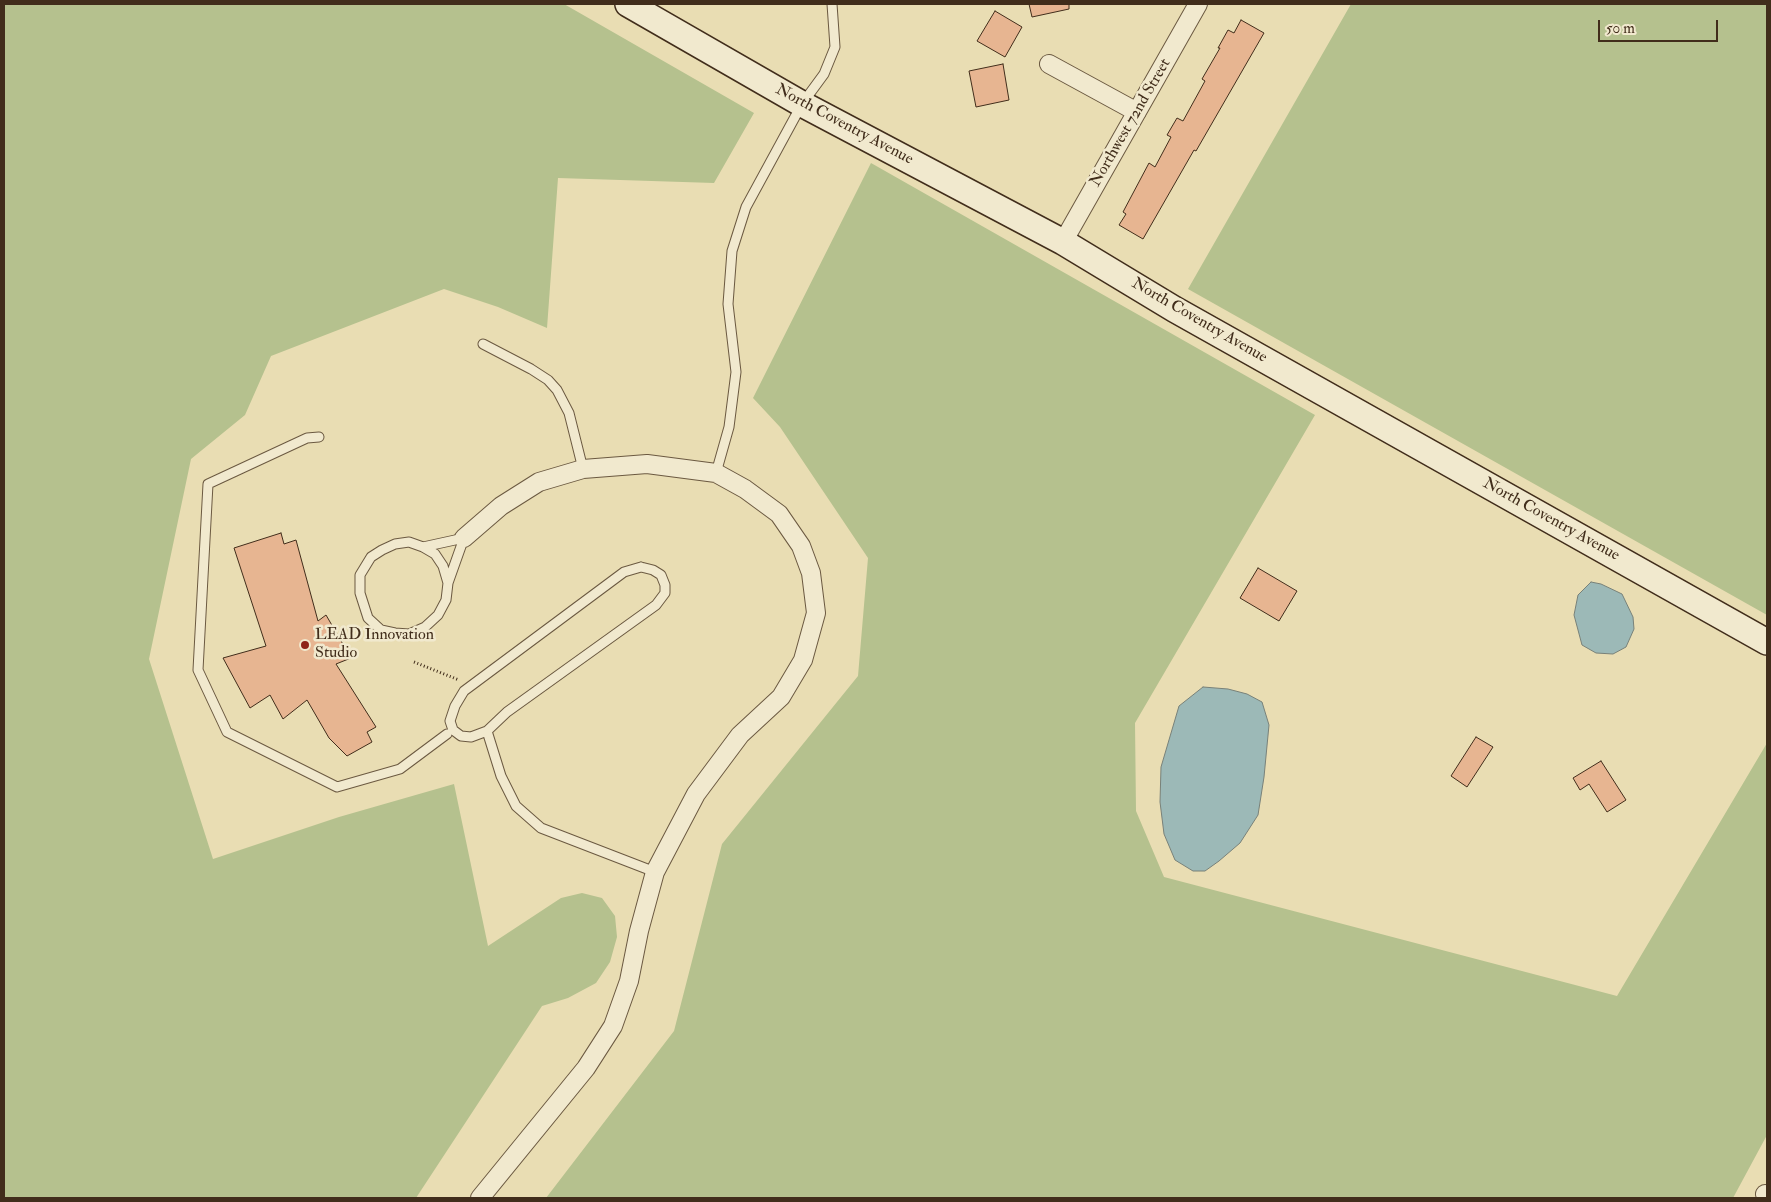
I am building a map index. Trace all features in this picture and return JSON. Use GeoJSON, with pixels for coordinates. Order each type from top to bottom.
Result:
{"type":"FeatureCollection","features":[{"type":"Feature","properties":{"kind":"street","name":"North Coventry Avenue"},"geometry":{"type":"LineString","coordinates":[[628,4],[802,104],[1063,242],[1174,309],[1767,642]]}},
{"type":"Feature","properties":{"kind":"street","name":"Northwest 72nd Street"},"geometry":{"type":"LineString","coordinates":[[1063,242],[1198,4]]}},
{"type":"Feature","properties":{"kind":"street"},"geometry":{"type":"LineString","coordinates":[[1050,64],[1137,112]]}},
{"type":"Feature","properties":{"kind":"street"},"geometry":{"type":"LineString","coordinates":[[464,538],[501,506],[539,482],[583,469],[646,464],[716,473],[745,488],[779,514],[801,546],[808,564],[811,573],[816,613],[803,660],[781,697],[740,736],[696,794],[655,872],[639,931],[629,981],[613,1026],[586,1068],[480,1198]]}},
{"type":"Feature","properties":{"kind":"lane"},"geometry":{"type":"LineString","coordinates":[[716,473],[729,427],[736,372],[728,304],[732,251],[746,208],[802,104],[824,74],[835,47],[832,4]]}},
{"type":"Feature","properties":{"kind":"lane"},"geometry":{"type":"LineString","coordinates":[[483,344],[531,369],[548,380],[558,390],[569,413],[583,469]]}},
{"type":"Feature","properties":{"kind":"lane"},"geometry":{"type":"LineString","coordinates":[[319,437],[307,438],[208,484],[198,670],[227,732],[337,787],[400,769],[447,734]]}},
{"type":"Feature","properties":{"kind":"lane"},"geometry":{"type":"LineString","coordinates":[[423,547],[464,538]]}},
{"type":"Feature","properties":{"kind":"lane"},"geometry":{"type":"LineString","coordinates":[[448,583],[443,566],[435,554],[409,542],[395,544],[371,558],[360,575],[360,593],[368,618],[381,630],[409,634],[425,627],[438,615],[446,600],[448,583],[464,538]]}},
{"type":"Feature","properties":{"kind":"lane"},"geometry":{"type":"LineString","coordinates":[[641,567],[661,575],[665,585],[664,593],[656,604],[507,712],[487,731],[471,737],[461,736],[453,730],[450,721],[455,706],[464,691],[624,572],[641,567]]}},
{"type":"Feature","properties":{"kind":"lane"},"geometry":{"type":"LineString","coordinates":[[487,731],[501,776],[516,806],[541,828],[655,872]]}},
{"type":"Feature","properties":{"kind":"path"},"geometry":{"type":"LineString","coordinates":[[414,662],[459,680]]}},
{"type":"Feature","properties":{"kind":"green space"},"geometry":{"type":"Polygon","coordinates":[[[4,4],[564,4],[754,113],[714,183],[558,178],[547,328],[498,307],[444,289],[271,356],[245,415],[191,459],[149,659],[213,859],[339,817],[454,784],[488,946],[561,898],[582,893],[602,898],[615,916],[617,937],[610,962],[596,983],[568,998],[542,1006],[416,1198],[4,1198],[4,4]]]}},
{"type":"Feature","properties":{"kind":"green space"},"geometry":{"type":"Polygon","coordinates":[[[1351,4],[1767,4],[1767,615],[1188,289],[1351,4]]]}},
{"type":"Feature","properties":{"kind":"green space"},"geometry":{"type":"Polygon","coordinates":[[[871,163],[1315,415],[1135,723],[1136,811],[1164,877],[1617,996],[1767,743],[1767,1135],[1733,1198],[546,1198],[674,1031],[722,844],[858,676],[868,558],[780,427],[753,398],[871,163]]]}},
{"type":"Feature","properties":{"kind":"water"},"geometry":{"type":"Polygon","coordinates":[[[1591,582],[1601,584],[1622,594],[1633,617],[1634,629],[1626,647],[1613,654],[1596,653],[1582,645],[1574,615],[1578,595],[1591,582]]]}},
{"type":"Feature","properties":{"kind":"water"},"geometry":{"type":"Polygon","coordinates":[[[1203,687],[1228,689],[1247,694],[1262,702],[1269,725],[1258,815],[1240,843],[1205,871],[1193,871],[1175,860],[1164,834],[1160,802],[1161,767],[1179,706],[1203,687]]]}},
{"type":"Feature","properties":{"kind":"building"},"geometry":{"type":"Polygon","coordinates":[[[1029,4],[1069,4],[1069,9],[1032,17],[1029,4]]]}},
{"type":"Feature","properties":{"kind":"building"},"geometry":{"type":"Polygon","coordinates":[[[995,11],[1022,27],[1005,57],[977,41],[995,11]]]}},
{"type":"Feature","properties":{"kind":"building"},"geometry":{"type":"Polygon","coordinates":[[[1241,20],[1264,33],[1143,239],[1119,225],[1126,214],[1123,212],[1149,163],[1155,167],[1171,137],[1167,135],[1177,118],[1183,121],[1205,81],[1202,79],[1228,30],[1234,33],[1241,20]]]}},
{"type":"Feature","properties":{"kind":"building"},"geometry":{"type":"Polygon","coordinates":[[[1003,64],[1009,100],[976,107],[969,71],[1003,64]]]}},
{"type":"Feature","properties":{"kind":"building","name":"LEAD Innovation Studio"},"geometry":{"type":"Polygon","coordinates":[[[281,533],[284,544],[296,540],[318,621],[326,615],[351,658],[336,664],[376,727],[367,732],[372,742],[347,756],[329,738],[307,700],[283,719],[270,695],[250,708],[223,658],[266,646],[234,548],[281,533]]]}},
{"type":"Feature","properties":{"kind":"building"},"geometry":{"type":"Polygon","coordinates":[[[1258,568],[1297,591],[1279,621],[1240,598],[1258,568]]]}},
{"type":"Feature","properties":{"kind":"building"},"geometry":{"type":"Polygon","coordinates":[[[1476,737],[1493,747],[1467,787],[1451,776],[1476,737]]]}},
{"type":"Feature","properties":{"kind":"building"},"geometry":{"type":"Polygon","coordinates":[[[1601,761],[1626,800],[1607,812],[1589,784],[1580,790],[1573,778],[1601,761]]]}},
{"type":"Feature","properties":{"kind":"place","name":"LEAD Innovation Studio"},"geometry":{"type":"Point","coordinates":[305,645]}}]}
